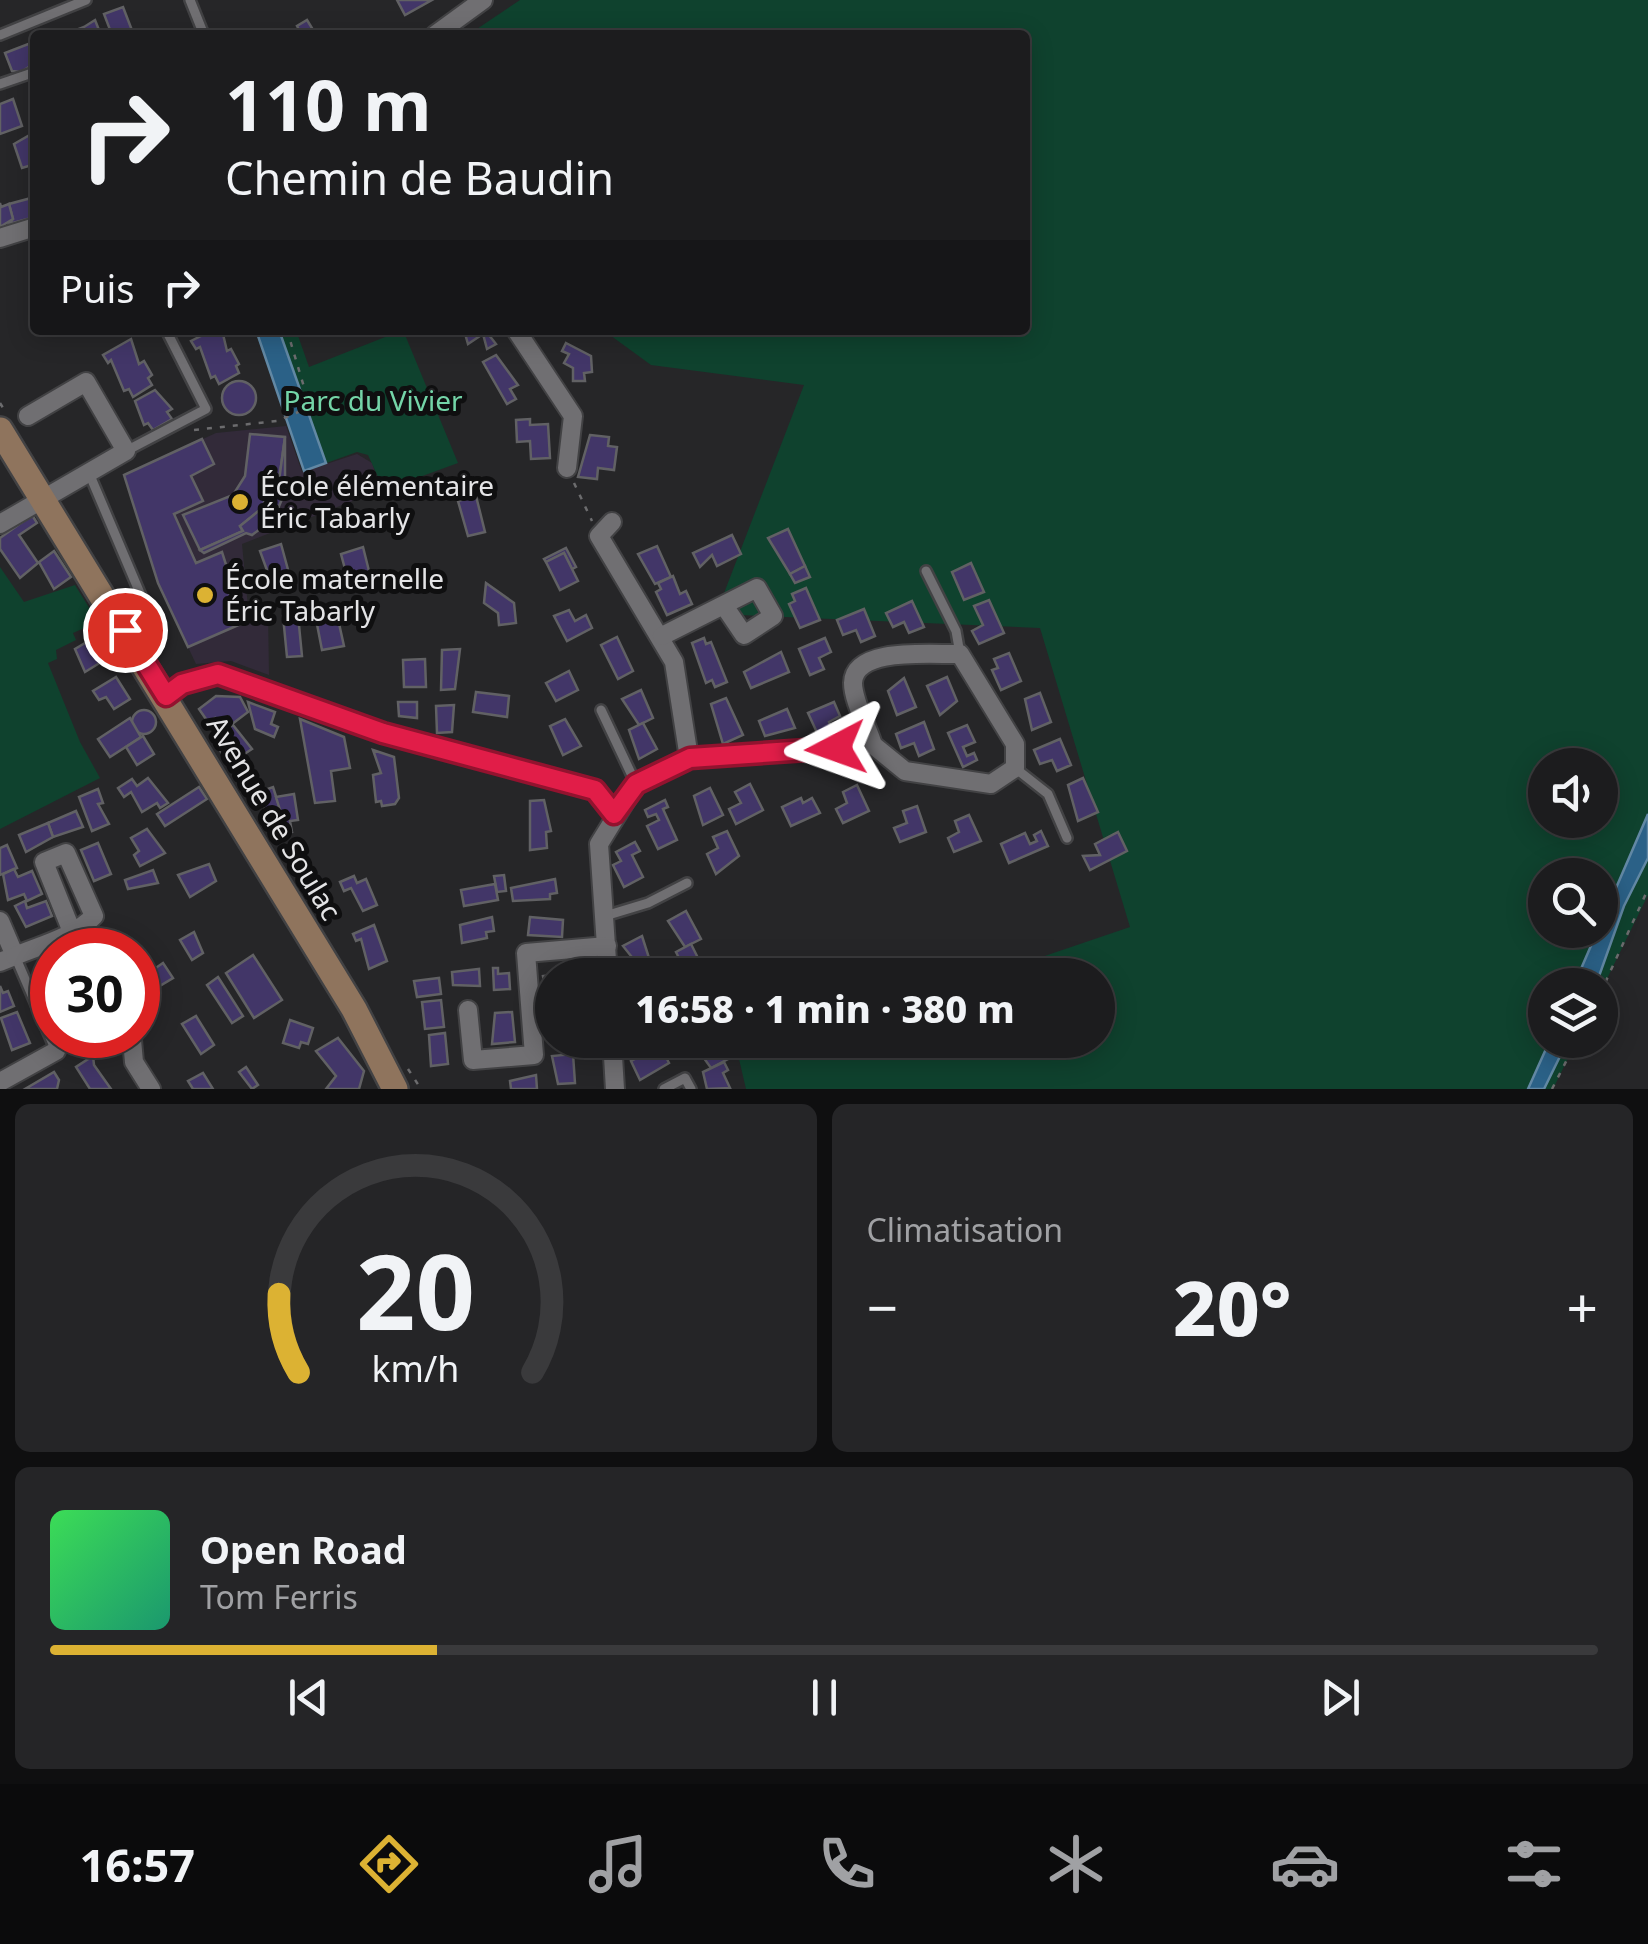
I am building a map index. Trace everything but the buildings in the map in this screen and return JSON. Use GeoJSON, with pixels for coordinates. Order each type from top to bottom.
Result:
{"type":"FeatureCollection","features":[{"type":"Feature","properties":{"kind":"main road","name":"Avenue de Soulac"},"geometry":{"type":"LineString","coordinates":[[0,430],[166,696],[375,1044],[394,1089]]}},
{"type":"Feature","properties":{"kind":"street"},"geometry":{"type":"LineString","coordinates":[[443,30],[483,0]]}},
{"type":"Feature","properties":{"kind":"street"},"geometry":{"type":"LineString","coordinates":[[0,238],[30,229]]}},
{"type":"Feature","properties":{"kind":"street"},"geometry":{"type":"LineString","coordinates":[[519,335],[573,416],[567,468]]}},
{"type":"Feature","properties":{"kind":"street"},"geometry":{"type":"LineString","coordinates":[[4,514],[126,452],[86,382],[28,416]]}},
{"type":"Feature","properties":{"kind":"street"},"geometry":{"type":"LineString","coordinates":[[606,529],[674,662],[690,758]]}},
{"type":"Feature","properties":{"kind":"street"},"geometry":{"type":"LineString","coordinates":[[662,636],[726,607]]}},
{"type":"Feature","properties":{"kind":"street"},"geometry":{"type":"LineString","coordinates":[[960,654],[1015,744],[1016,768],[991,784],[905,771],[873,745],[853,684],[859,666],[874,657],[960,654]]}},
{"type":"Feature","properties":{"kind":"street"},"geometry":{"type":"LineString","coordinates":[[166,696],[203,676],[238,679],[383,733],[595,790],[614,814]]}},
{"type":"Feature","properties":{"kind":"street"},"geometry":{"type":"LineString","coordinates":[[607,958],[599,844],[636,784],[690,758],[873,745]]}},
{"type":"Feature","properties":{"kind":"street"},"geometry":{"type":"LineString","coordinates":[[0,920],[7,959]]}},
{"type":"Feature","properties":{"kind":"street"},"geometry":{"type":"LineString","coordinates":[[468,1010],[472,1060],[534,1055],[526,952],[607,946]]}},
{"type":"Feature","properties":{"kind":"street"},"geometry":{"type":"LineString","coordinates":[[0,1082],[43,1058]]}},
{"type":"Feature","properties":{"kind":"street"},"geometry":{"type":"LineString","coordinates":[[133,1058],[151,1089]]}},
{"type":"Feature","properties":{"kind":"street"},"geometry":{"type":"LineString","coordinates":[[613,1058],[614,1089]]}},
{"type":"Feature","properties":{"kind":"lane"},"geometry":{"type":"LineString","coordinates":[[0,35],[86,0]]}},
{"type":"Feature","properties":{"kind":"lane"},"geometry":{"type":"LineString","coordinates":[[190,0],[202,30]]}},
{"type":"Feature","properties":{"kind":"lane"},"geometry":{"type":"LineString","coordinates":[[0,84],[30,74]]}},
{"type":"Feature","properties":{"kind":"lane"},"geometry":{"type":"LineString","coordinates":[[126,452],[206,409],[169,335]]}},
{"type":"Feature","properties":{"kind":"lane"},"geometry":{"type":"LineString","coordinates":[[88,472],[159,638],[145,662]]}},
{"type":"Feature","properties":{"kind":"lane"},"geometry":{"type":"LineString","coordinates":[[926,571],[956,632],[960,654]]}},
{"type":"Feature","properties":{"kind":"lane"},"geometry":{"type":"LineString","coordinates":[[601,710],[636,784]]}},
{"type":"Feature","properties":{"kind":"lane"},"geometry":{"type":"LineString","coordinates":[[1016,768],[1048,794],[1067,838]]}},
{"type":"Feature","properties":{"kind":"lane"},"geometry":{"type":"LineString","coordinates":[[604,916],[648,903],[687,883]]}},
{"type":"Feature","properties":{"kind":"lane"},"geometry":{"type":"LineString","coordinates":[[7,959],[30,998]]}},
{"type":"Feature","properties":{"kind":"lane"},"geometry":{"type":"LineString","coordinates":[[664,1089],[686,1078],[691,1089]]}},
{"type":"Feature","properties":{"kind":"path"},"geometry":{"type":"LineString","coordinates":[[167,432],[277,421],[310,408],[288,335]]}},
{"type":"Feature","properties":{"kind":"path"},"geometry":{"type":"LineString","coordinates":[[567,468],[606,529]]}},
{"type":"Feature","properties":{"kind":"path"},"geometry":{"type":"LineString","coordinates":[[1612,968],[1648,889]]}},
{"type":"Feature","properties":{"kind":"path"},"geometry":{"type":"LineString","coordinates":[[1552,1089],[1568,1058]]}},
{"type":"Feature","properties":{"kind":"shaded area","name":"École élémentaire Éric Tabarly"},"geometry":{"type":"Polygon","coordinates":[[[286,426],[302,472],[357,454],[372,463],[381,490],[242,544],[248,607],[268,612],[269,675],[231,661],[196,664],[158,583],[124,475],[216,433],[286,426]]]}},
{"type":"Feature","properties":{"kind":"green space"},"geometry":{"type":"Polygon","coordinates":[[[520,0],[1648,0],[1648,895],[1612,968],[1528,968],[1528,1058],[1568,1058],[1553,1089],[746,1089],[739,1059],[742,1058],[1115,1058],[1115,958],[1039,958],[1130,927],[1040,628],[716,614],[804,385],[651,365],[610,335],[1030,335],[1030,30],[475,30],[520,0]]]}},
{"type":"Feature","properties":{"kind":"green space","name":"Parc du Vivier"},"geometry":{"type":"Polygon","coordinates":[[[257,335],[298,335],[309,367],[390,335],[405,335],[458,463],[384,490],[368,455],[357,452],[304,471],[257,335]]]}},
{"type":"Feature","properties":{"kind":"green space"},"geometry":{"type":"Polygon","coordinates":[[[0,567],[24,602],[75,585],[98,622],[73,633],[76,640],[56,650],[57,659],[48,663],[80,742],[100,778],[0,829],[0,567]]]}},
{"type":"Feature","properties":{"kind":"water"},"geometry":{"type":"Polygon","coordinates":[[[258,335],[281,335],[326,463],[304,471],[258,335]]]}},
{"type":"Feature","properties":{"kind":"water"},"geometry":{"type":"Polygon","coordinates":[[[1648,814],[1648,858],[1618,923],[1618,883],[1648,814]]]}},
{"type":"Feature","properties":{"kind":"water"},"geometry":{"type":"Polygon","coordinates":[[[1590,948],[1609,948],[1602,968],[1581,968],[1590,948]]]}},
{"type":"Feature","properties":{"kind":"water"},"geometry":{"type":"Polygon","coordinates":[[[1542,1058],[1559,1058],[1544,1089],[1528,1089],[1542,1058]]]}},
{"type":"Feature","properties":{"kind":"place","name":"École élémentaire Éric Tabarly"},"geometry":{"type":"Point","coordinates":[240,502]}},
{"type":"Feature","properties":{"kind":"place","name":"École maternelle Éric Tabarly"},"geometry":{"type":"Point","coordinates":[205,595]}},
{"type":"Feature","properties":{"kind":"route"},"geometry":{"type":"LineString","coordinates":[[125,630],[166,696],[203,676],[218,674],[238,679],[383,733],[595,790],[614,814],[636,784],[690,758],[836,748]]}}]}
